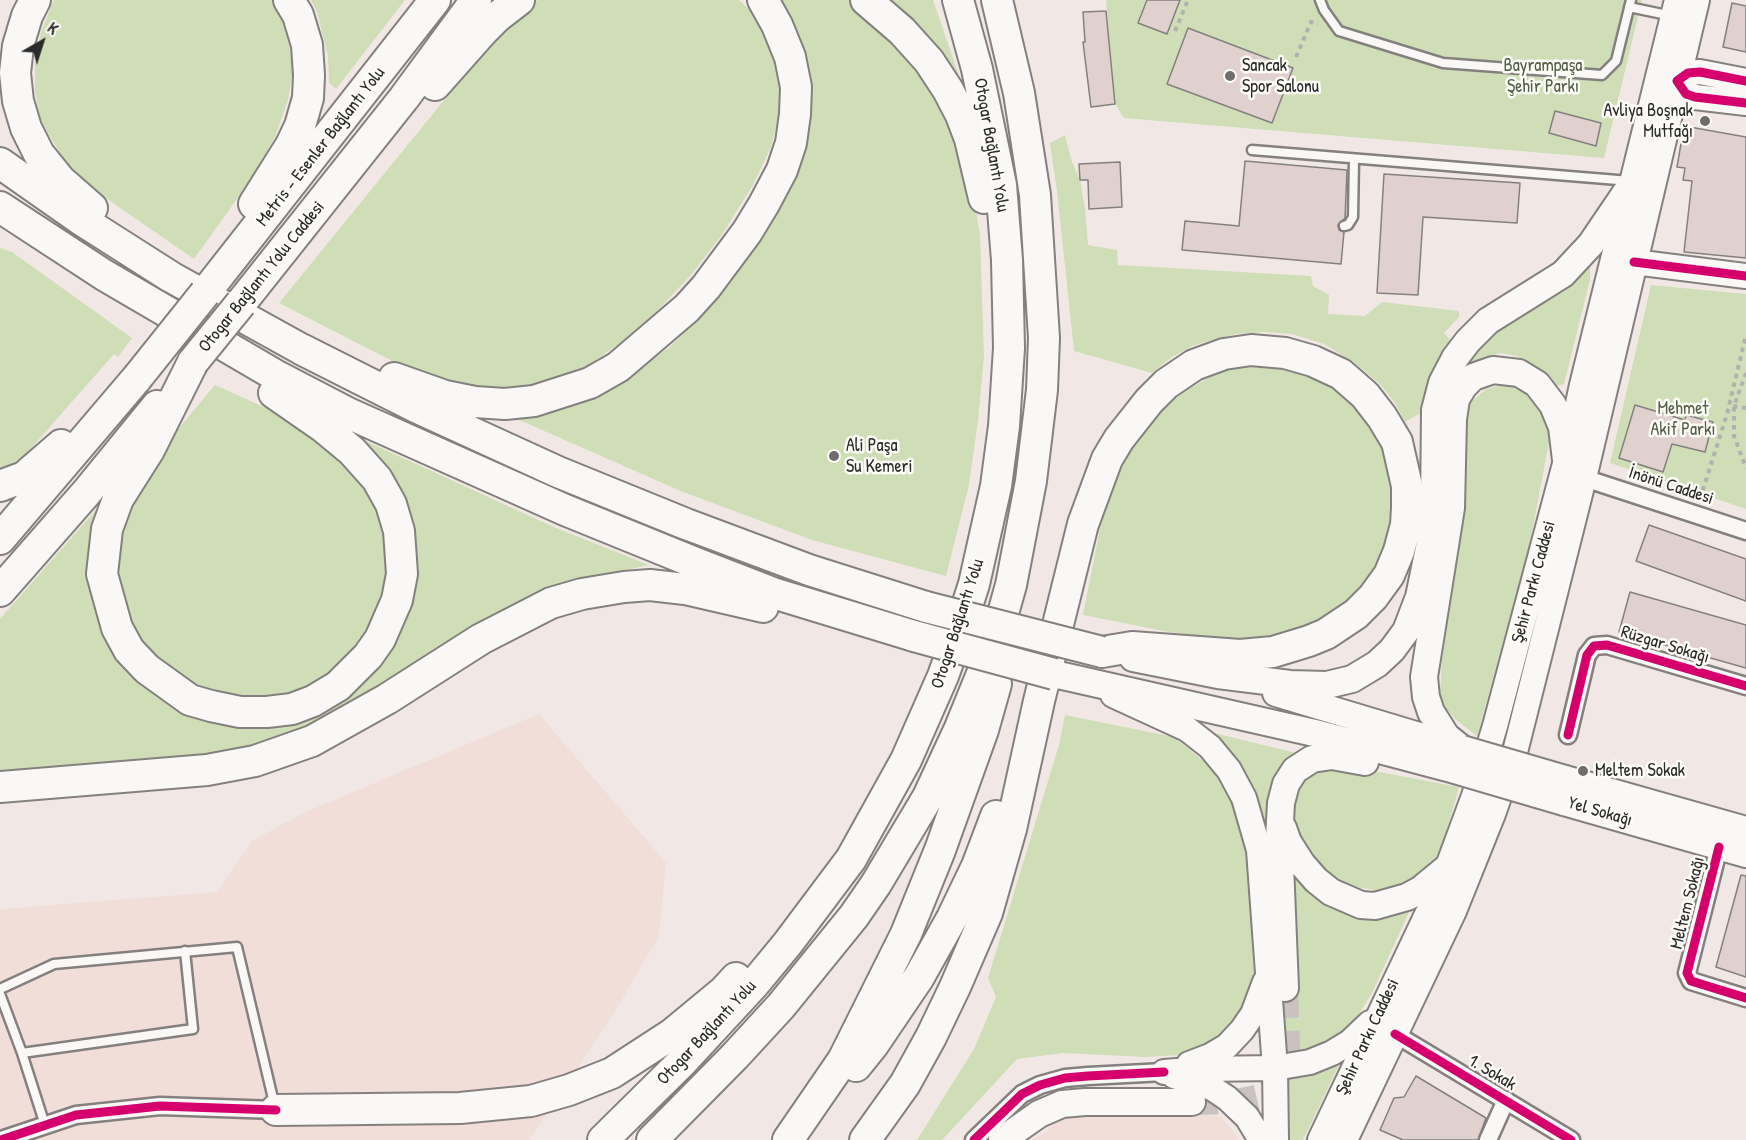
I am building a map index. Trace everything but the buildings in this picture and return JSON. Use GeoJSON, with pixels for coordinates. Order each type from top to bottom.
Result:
{"type":"FeatureCollection","features":[{"type":"Feature","properties":{"kind":"highway"},"geometry":{"type":"LineString","coordinates":[[35,0],[27,16],[18,46],[15,73],[18,101],[26,128],[39,154],[60,180],[84,202],[145,249],[171,277]]}},
{"type":"Feature","properties":{"kind":"highway"},"geometry":{"type":"LineString","coordinates":[[206,293],[213,266],[221,250],[283,161],[300,126],[308,98],[307,45],[298,15],[290,0]]}},
{"type":"Feature","properties":{"kind":"highway","name":"Metris - Esenler Bağlantı Yolu"},"geometry":{"type":"LineString","coordinates":[[206,293],[435,0]]}},
{"type":"Feature","properties":{"kind":"highway","name":"Metris - Esenler Bağlantı Yolu"},"geometry":{"type":"LineString","coordinates":[[330,192],[476,0]]}},
{"type":"Feature","properties":{"kind":"highway"},"geometry":{"type":"LineString","coordinates":[[330,192],[360,169],[393,136],[482,32],[519,0]]}},
{"type":"Feature","properties":{"kind":"highway"},"geometry":{"type":"LineString","coordinates":[[301,349],[345,360],[445,396],[475,402],[505,404],[534,401],[566,392],[618,367],[668,326],[706,287],[747,232],[782,170],[791,143],[796,87],[790,57],[777,25],[763,0]]}},
{"type":"Feature","properties":{"kind":"highway"},"geometry":{"type":"LineString","coordinates":[[866,0],[902,31],[929,61],[961,115],[970,140],[984,200],[998,314],[1008,348]]}},
{"type":"Feature","properties":{"kind":"highway","name":"Otogar Bağlantı Yolu"},"geometry":{"type":"LineString","coordinates":[[603,1140],[682,1062],[755,983],[851,859],[906,760],[944,676],[974,584],[996,486],[1004,426],[1008,348],[1007,260],[1001,185],[977,69],[958,0]]}},
{"type":"Feature","properties":{"kind":"highway","name":"Otogar Bağlantı Yolu"},"geometry":{"type":"LineString","coordinates":[[652,1140],[728,1064],[781,1006],[821,959],[876,884],[928,797],[960,728],[995,642],[1011,585],[1036,447],[1042,390],[1044,338],[1035,195],[1019,93],[997,0]]}},
{"type":"Feature","properties":{"kind":"highway"},"geometry":{"type":"LineString","coordinates":[[0,163],[97,230],[171,277],[301,349],[416,407],[558,472],[686,524],[799,566],[926,607],[1102,652],[1132,647],[1240,655],[1273,652],[1310,641],[1341,626],[1356,614],[1373,597],[1389,575],[1400,550],[1406,525],[1407,508],[1407,486],[1397,442],[1365,395],[1341,374],[1313,361],[1285,353],[1251,350],[1224,354],[1194,365],[1166,384],[1149,401],[1119,439],[1107,459],[1083,524],[1039,701],[1011,829],[987,913],[931,1037],[905,1084],[865,1140]]}},
{"type":"Feature","properties":{"kind":"highway","name":"Otogar Bağlantı Yolu Caddesi"},"geometry":{"type":"LineString","coordinates":[[193,362],[330,192]]}},
{"type":"Feature","properties":{"kind":"highway"},"geometry":{"type":"LineString","coordinates":[[0,207],[66,251],[275,375],[350,414],[565,510],[773,593],[914,636],[1054,674]]}},
{"type":"Feature","properties":{"kind":"highway"},"geometry":{"type":"LineString","coordinates":[[0,231],[99,284],[144,297]]}},
{"type":"Feature","properties":{"kind":"highway","name":"Otogar Bağlantı Yolu Caddesi"},"geometry":{"type":"LineString","coordinates":[[137,378],[206,293]]}},
{"type":"Feature","properties":{"kind":"highway"},"geometry":{"type":"LineString","coordinates":[[193,362],[148,450],[118,499],[107,529],[102,573],[108,597],[117,628],[129,650],[147,669],[190,700],[240,712],[292,709],[313,701],[338,686],[368,656],[380,639],[397,600],[402,574],[399,531],[391,504],[377,479],[352,451],[291,404],[233,366],[215,350],[207,335]]}},
{"type":"Feature","properties":{"kind":"highway"},"geometry":{"type":"LineString","coordinates":[[0,591],[86,493],[193,362]]}},
{"type":"Feature","properties":{"kind":"highway"},"geometry":{"type":"LineString","coordinates":[[0,486],[24,477],[54,452],[79,425],[137,378]]}},
{"type":"Feature","properties":{"kind":"highway"},"geometry":{"type":"LineString","coordinates":[[0,539],[137,378]]}},
{"type":"Feature","properties":{"kind":"highway"},"geometry":{"type":"LineString","coordinates":[[0,787],[207,770],[255,761],[312,741],[341,726],[481,639],[551,603],[582,594],[624,587],[650,585],[685,589],[742,601],[831,626],[914,636]]}},
{"type":"Feature","properties":{"kind":"highway"},"geometry":{"type":"LineString","coordinates":[[789,1140],[843,1060],[906,934],[932,871],[983,730],[1006,651],[1011,585]]}},
{"type":"Feature","properties":{"kind":"highway"},"geometry":{"type":"LineString","coordinates":[[789,1140],[830,1098],[873,1045],[935,947],[977,866],[1039,701]]}},
{"type":"Feature","properties":{"kind":"highway"},"geometry":{"type":"LineString","coordinates":[[276,1110],[460,1108],[531,1101],[569,1090],[612,1073],[672,1034],[724,991],[762,950],[859,826],[885,799]]}},
{"type":"Feature","properties":{"kind":"main road","name":"Şehir Parkı Caddesi"},"geometry":{"type":"LineString","coordinates":[[1345,1140],[1454,911],[1493,814],[1516,748],[1575,469],[1582,385],[1633,182],[1667,79],[1697,0]]}},
{"type":"Feature","properties":{"kind":"main road","name":"Şehir Parkı Caddesi"},"geometry":{"type":"LineString","coordinates":[[1320,1140],[1448,867],[1474,796],[1575,469],[1634,262],[1662,153],[1675,8]]}},
{"type":"Feature","properties":{"kind":"main road"},"geometry":{"type":"LineString","coordinates":[[1667,79],[1700,72],[1746,81]]}},
{"type":"Feature","properties":{"kind":"main road"},"geometry":{"type":"LineString","coordinates":[[1667,79],[1695,97],[1746,103]]}},
{"type":"Feature","properties":{"kind":"main road"},"geometry":{"type":"LineString","coordinates":[[1102,652],[1218,675],[1290,684],[1327,685],[1352,678],[1377,664],[1392,650],[1406,631],[1419,597],[1434,512],[1435,410],[1442,383],[1455,358],[1488,321],[1563,274],[1591,244],[1633,182]]}},
{"type":"Feature","properties":{"kind":"main road"},"geometry":{"type":"LineString","coordinates":[[1634,262],[1746,276]]}},
{"type":"Feature","properties":{"kind":"main road"},"geometry":{"type":"LineString","coordinates":[[1458,759],[1434,718],[1426,697],[1424,677],[1451,508],[1453,419],[1456,399],[1464,386],[1473,377],[1493,370],[1519,373],[1537,384],[1553,405],[1575,469]]}},
{"type":"Feature","properties":{"kind":"main road"},"geometry":{"type":"LineString","coordinates":[[1054,674],[1319,734],[1458,759]]}},
{"type":"Feature","properties":{"kind":"main road"},"geometry":{"type":"LineString","coordinates":[[1054,674],[1107,693],[1187,729],[1209,747],[1229,771],[1244,798],[1260,850],[1275,1068],[1275,1140]]}},
{"type":"Feature","properties":{"kind":"main road"},"geometry":{"type":"LineString","coordinates":[[1218,675],[1458,759]]}},
{"type":"Feature","properties":{"kind":"main road"},"geometry":{"type":"LineString","coordinates":[[1285,988],[1279,817],[1286,784],[1295,770],[1312,759],[1332,756],[1381,764],[1458,759]]}},
{"type":"Feature","properties":{"kind":"main road","name":"Yel Sokağı"},"geometry":{"type":"LineString","coordinates":[[1458,759],[1565,790],[1746,830]]}},
{"type":"Feature","properties":{"kind":"main road","name":"Yel Sokağı"},"geometry":{"type":"LineString","coordinates":[[1565,790],[1719,847],[1746,854]]}},
{"type":"Feature","properties":{"kind":"main road"},"geometry":{"type":"LineString","coordinates":[[1279,817],[1288,842],[1316,880],[1331,892],[1361,905],[1376,906],[1407,897],[1420,890],[1448,867]]}},
{"type":"Feature","properties":{"kind":"main road"},"geometry":{"type":"LineString","coordinates":[[1164,1072],[1210,1056],[1227,1046],[1253,1014],[1262,994],[1267,969]]}},
{"type":"Feature","properties":{"kind":"main road"},"geometry":{"type":"LineString","coordinates":[[1164,1072],[1275,1068],[1310,1062],[1350,1042],[1371,1021],[1388,994]]}},
{"type":"Feature","properties":{"kind":"main road"},"geometry":{"type":"LineString","coordinates":[[1164,1072],[1212,1088],[1227,1098],[1247,1117],[1261,1140]]}},
{"type":"Feature","properties":{"kind":"main road"},"geometry":{"type":"LineString","coordinates":[[1002,1140],[1039,1114],[1062,1104],[1192,1102]]}},
{"type":"Feature","properties":{"kind":"street","name":"İnönü Caddesi"},"geometry":{"type":"LineString","coordinates":[[1575,469],[1746,531]]}},
{"type":"Feature","properties":{"kind":"street","name":"Rüzgar Sokağı"},"geometry":{"type":"LineString","coordinates":[[1568,735],[1587,655],[1594,646],[1607,645],[1746,686]]}},
{"type":"Feature","properties":{"kind":"street","name":"Meltem Sokağı"},"geometry":{"type":"LineString","coordinates":[[1719,847],[1687,973],[1690,981],[1746,998]]}},
{"type":"Feature","properties":{"kind":"street","name":"1. Sokak"},"geometry":{"type":"LineString","coordinates":[[1395,1034],[1571,1140]]}},
{"type":"Feature","properties":{"kind":"street"},"geometry":{"type":"LineString","coordinates":[[974,1140],[1022,1094],[1040,1085],[1065,1078],[1164,1072]]}},
{"type":"Feature","properties":{"kind":"street"},"geometry":{"type":"LineString","coordinates":[[1488,1140],[1506,1101]]}},
{"type":"Feature","properties":{"kind":"street"},"geometry":{"type":"LineString","coordinates":[[1,1140],[76,1115],[160,1106],[276,1110]]}},
{"type":"Feature","properties":{"kind":"lane"},"geometry":{"type":"LineString","coordinates":[[1320,0],[1324,10],[1339,31],[1443,63],[1602,75],[1616,61],[1630,4],[1675,8]]}},
{"type":"Feature","properties":{"kind":"lane"},"geometry":{"type":"LineString","coordinates":[[1252,150],[1633,182]]}},
{"type":"Feature","properties":{"kind":"lane"},"geometry":{"type":"LineString","coordinates":[[1344,226],[1348,225],[1353,217],[1354,159]]}},
{"type":"Feature","properties":{"kind":"lane"},"geometry":{"type":"LineString","coordinates":[[45,1125],[0,991],[54,964],[237,947],[276,1110]]}},
{"type":"Feature","properties":{"kind":"lane"},"geometry":{"type":"LineString","coordinates":[[22,1053],[193,1029],[185,951]]}},
{"type":"Feature","properties":{"kind":"path"},"geometry":{"type":"LineString","coordinates":[[1174,31],[1188,0]]}},
{"type":"Feature","properties":{"kind":"path"},"geometry":{"type":"LineString","coordinates":[[1296,57],[1311,22],[1339,31]]}},
{"type":"Feature","properties":{"kind":"path"},"geometry":{"type":"LineString","coordinates":[[1746,335],[1732,405],[1734,436],[1746,468]]}},
{"type":"Feature","properties":{"kind":"path"},"geometry":{"type":"LineString","coordinates":[[1696,514],[1732,405],[1746,373]]}},
{"type":"Feature","properties":{"kind":"path"},"geometry":{"type":"LineString","coordinates":[[1732,405],[1746,408]]}},
{"type":"Feature","properties":{"kind":"shaded area"},"geometry":{"type":"Polygon","coordinates":[[[539,714],[666,863],[659,936],[616,1010],[529,1140],[0,1140],[0,909],[217,892],[252,841],[303,813],[539,714]]]}},
{"type":"Feature","properties":{"kind":"shaded area"},"geometry":{"type":"Polygon","coordinates":[[[1168,1112],[1221,1117],[1240,1140],[1033,1140],[1065,1117],[1168,1112]]]}},
{"type":"Feature","properties":{"kind":"green space"},"geometry":{"type":"Polygon","coordinates":[[[54,0],[273,0],[280,12],[294,63],[288,100],[275,137],[247,185],[194,259],[97,192],[66,162],[40,118],[35,92],[35,63],[41,32],[54,0]]]}},
{"type":"Feature","properties":{"kind":"green space"},"geometry":{"type":"Polygon","coordinates":[[[311,0],[405,0],[336,89],[329,83],[328,56],[317,12],[311,0]]]}},
{"type":"Feature","properties":{"kind":"green space"},"geometry":{"type":"Polygon","coordinates":[[[538,0],[739,0],[758,18],[782,80],[780,111],[771,147],[753,185],[721,236],[691,275],[658,310],[620,343],[584,368],[550,383],[511,390],[478,389],[443,382],[406,368],[279,303],[480,56],[531,4],[538,0]]]}},
{"type":"Feature","properties":{"kind":"green space"},"geometry":{"type":"Polygon","coordinates":[[[780,0],[848,0],[877,21],[946,104],[970,179],[980,234],[984,356],[969,485],[946,576],[812,540],[683,492],[517,419],[560,408],[632,372],[669,348],[709,308],[755,249],[775,214],[808,76],[803,49],[780,0]]]}},
{"type":"Feature","properties":{"kind":"green space"},"geometry":{"type":"Polygon","coordinates":[[[886,0],[933,0],[959,76],[932,44],[886,0]]]}},
{"type":"Feature","properties":{"kind":"green space","name":"Bayrampaşa Şehir Parkı"},"geometry":{"type":"Polygon","coordinates":[[[1106,0],[1642,0],[1604,158],[1124,118],[1115,104],[1106,0]]]}},
{"type":"Feature","properties":{"kind":"green space"},"geometry":{"type":"Polygon","coordinates":[[[1065,135],[1072,162],[1080,180],[1088,245],[1117,250],[1118,265],[1311,276],[1313,286],[1329,295],[1328,314],[1365,316],[1382,302],[1459,311],[1459,317],[1444,333],[1450,340],[1440,355],[1424,411],[1405,422],[1395,403],[1381,385],[1354,362],[1324,344],[1292,334],[1265,332],[1236,334],[1212,340],[1192,346],[1172,357],[1152,373],[1074,351],[1050,143],[1065,135]]]}},
{"type":"Feature","properties":{"kind":"green space"},"geometry":{"type":"Polygon","coordinates":[[[0,248],[12,252],[132,338],[118,357],[114,354],[26,454],[8,466],[0,468],[0,248]]]}},
{"type":"Feature","properties":{"kind":"green space"},"geometry":{"type":"Polygon","coordinates":[[[1590,264],[1590,280],[1564,384],[1554,387],[1538,369],[1517,356],[1501,353],[1469,365],[1472,355],[1494,331],[1565,291],[1590,264]]]}},
{"type":"Feature","properties":{"kind":"green space","name":"Mehmet Akif Parkı"},"geometry":{"type":"Polygon","coordinates":[[[1651,285],[1746,294],[1746,509],[1610,463],[1651,285]]]}},
{"type":"Feature","properties":{"kind":"green space"},"geometry":{"type":"Polygon","coordinates":[[[1268,362],[1322,378],[1350,398],[1375,430],[1389,459],[1393,519],[1387,546],[1374,573],[1359,592],[1341,608],[1318,623],[1292,634],[1254,640],[1228,640],[1169,632],[1083,615],[1103,513],[1129,450],[1148,424],[1173,400],[1219,372],[1241,364],[1268,362]]]}},
{"type":"Feature","properties":{"kind":"green space"},"geometry":{"type":"Polygon","coordinates":[[[1506,384],[1526,394],[1547,421],[1550,437],[1529,548],[1477,736],[1455,719],[1444,706],[1440,695],[1442,660],[1463,522],[1462,429],[1468,405],[1486,389],[1506,384]]]}},
{"type":"Feature","properties":{"kind":"green space"},"geometry":{"type":"Polygon","coordinates":[[[215,385],[266,408],[321,444],[351,472],[377,503],[394,564],[372,633],[326,677],[292,693],[253,699],[208,690],[181,676],[157,658],[140,639],[128,619],[120,581],[117,548],[123,516],[164,446],[215,385]]]}},
{"type":"Feature","properties":{"kind":"green space"},"geometry":{"type":"Polygon","coordinates":[[[357,437],[556,528],[649,565],[579,580],[302,731],[262,744],[204,757],[21,769],[0,774],[0,619],[102,503],[122,659],[149,689],[178,706],[315,710],[416,571],[417,544],[404,493],[385,466],[357,437]]]}},
{"type":"Feature","properties":{"kind":"green space"},"geometry":{"type":"Polygon","coordinates":[[[1065,715],[1174,737],[1211,767],[1226,787],[1244,835],[1250,874],[1256,970],[1248,1004],[1229,1031],[1211,1046],[1180,1055],[1145,1057],[1063,1053],[1017,1059],[942,1140],[917,1140],[974,1049],[996,997],[988,978],[1059,745],[1065,715]]]}},
{"type":"Feature","properties":{"kind":"green space"},"geometry":{"type":"Polygon","coordinates":[[[1210,732],[1300,754],[1281,773],[1268,796],[1265,822],[1246,783],[1210,732]]]}},
{"type":"Feature","properties":{"kind":"green space"},"geometry":{"type":"Polygon","coordinates":[[[1337,764],[1459,787],[1445,837],[1437,856],[1421,877],[1403,887],[1381,891],[1356,887],[1333,878],[1316,862],[1294,822],[1290,806],[1295,787],[1305,775],[1337,764]]]}},
{"type":"Feature","properties":{"kind":"green space"},"geometry":{"type":"Polygon","coordinates":[[[1292,871],[1384,916],[1410,910],[1372,993],[1358,1016],[1344,1032],[1316,1048],[1282,1057],[1278,992],[1292,871]]]}},
{"type":"Feature","properties":{"kind":"green space"},"geometry":{"type":"Polygon","coordinates":[[[1333,1065],[1338,1067],[1303,1140],[1283,1140],[1285,1080],[1333,1065]]]}},
{"type":"Feature","properties":{"kind":"tunnel"},"geometry":{"type":"LineString","coordinates":[[1192,1102],[1242,1101],[1259,1097],[1272,1086],[1285,1063],[1287,1046],[1285,988]]}},
{"type":"Feature","properties":{"kind":"cycle path"},"geometry":{"type":"LineString","coordinates":[[1746,81],[1700,72],[1688,73],[1677,81],[1686,94],[1695,97],[1746,103]]}},
{"type":"Feature","properties":{"kind":"cycle path"},"geometry":{"type":"LineString","coordinates":[[1634,262],[1746,276]]}},
{"type":"Feature","properties":{"kind":"cycle path"},"geometry":{"type":"LineString","coordinates":[[1568,735],[1587,655],[1594,646],[1607,645],[1746,686]]}},
{"type":"Feature","properties":{"kind":"cycle path"},"geometry":{"type":"LineString","coordinates":[[1719,847],[1687,973],[1691,981],[1746,998]]}},
{"type":"Feature","properties":{"kind":"cycle path"},"geometry":{"type":"LineString","coordinates":[[1395,1034],[1571,1140]]}},
{"type":"Feature","properties":{"kind":"cycle path"},"geometry":{"type":"LineString","coordinates":[[974,1140],[1022,1094],[1040,1085],[1065,1078],[1164,1072]]}},
{"type":"Feature","properties":{"kind":"cycle path"},"geometry":{"type":"LineString","coordinates":[[1,1140],[76,1115],[160,1106],[276,1110]]}},
{"type":"Feature","properties":{"kind":"place","name":"Sancak Spor Salonu"},"geometry":{"type":"Point","coordinates":[1230,76]}},
{"type":"Feature","properties":{"kind":"place","name":"Avliya Boşnak Mutfağı"},"geometry":{"type":"Point","coordinates":[1705,121]}},
{"type":"Feature","properties":{"kind":"place","name":"Ali Paşa Su Kemeri"},"geometry":{"type":"Point","coordinates":[834,456]}},
{"type":"Feature","properties":{"kind":"place","name":"Meltem Sokak"},"geometry":{"type":"Point","coordinates":[1583,771]}}]}
